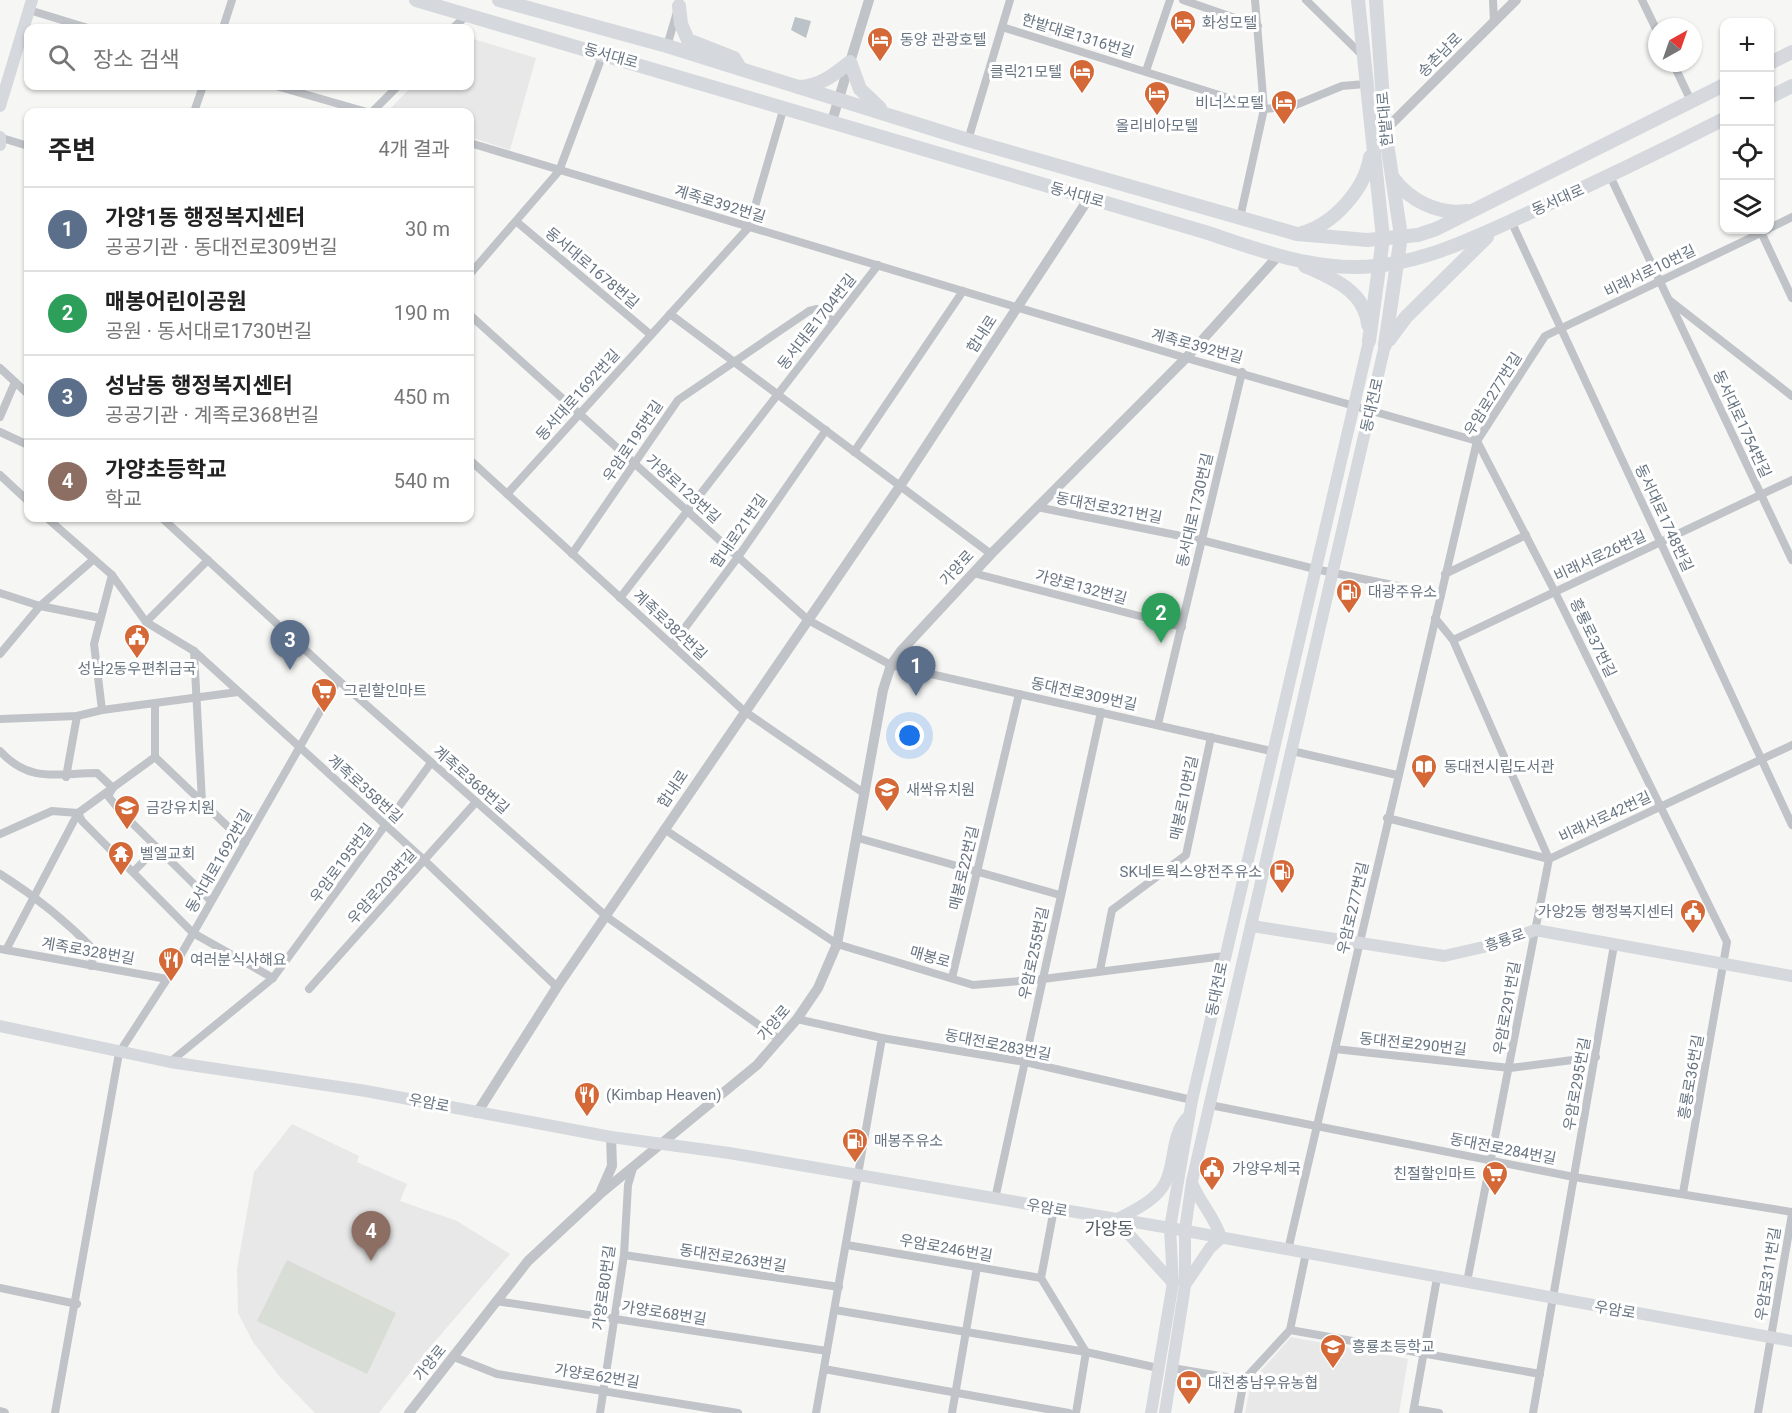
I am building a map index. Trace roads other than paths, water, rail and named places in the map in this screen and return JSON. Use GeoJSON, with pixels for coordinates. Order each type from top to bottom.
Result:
{"type":"FeatureCollection","features":[{"type":"Feature","properties":{"kind":"main road","name":"동서대로"},"geometry":{"type":"LineString","coordinates":[[416,0],[832,121],[1295,261],[1350,267],[1380,265],[1435,254],[1610,176],[1720,122]]}},
{"type":"Feature","properties":{"kind":"main road","name":"한밭대로"},"geometry":{"type":"LineString","coordinates":[[1358,0],[1365,84],[1383,238]]}},
{"type":"Feature","properties":{"kind":"main road","name":"한밭대로"},"geometry":{"type":"LineString","coordinates":[[1376,0],[1385,130],[1401,236]]}},
{"type":"Feature","properties":{"kind":"main road","name":"동서대로"},"geometry":{"type":"LineString","coordinates":[[507,1],[667,46],[968,140],[1240,218],[1297,234],[1358,240],[1426,233],[1720,87]]}},
{"type":"Feature","properties":{"kind":"main road"},"geometry":{"type":"LineString","coordinates":[[680,3],[681,24],[688,40],[734,58],[741,69]]}},
{"type":"Feature","properties":{"kind":"main road"},"geometry":{"type":"LineString","coordinates":[[24,24],[30,5]]}},
{"type":"Feature","properties":{"kind":"main road"},"geometry":{"type":"LineString","coordinates":[[0,103],[24,25]]}},
{"type":"Feature","properties":{"kind":"main road"},"geometry":{"type":"LineString","coordinates":[[1774,61],[1792,52]]}},
{"type":"Feature","properties":{"kind":"main road"},"geometry":{"type":"LineString","coordinates":[[797,87],[806,87],[829,78],[850,62],[860,89],[868,99],[891,116]]}},
{"type":"Feature","properties":{"kind":"main road"},"geometry":{"type":"LineString","coordinates":[[1774,95],[1792,86]]}},
{"type":"Feature","properties":{"kind":"main road"},"geometry":{"type":"LineString","coordinates":[[1297,234],[1320,226],[1343,207],[1364,176],[1372,148]]}},
{"type":"Feature","properties":{"kind":"main road"},"geometry":{"type":"LineString","coordinates":[[1392,176],[1410,195],[1430,207],[1456,212],[1478,209]]}},
{"type":"Feature","properties":{"kind":"main road"},"geometry":{"type":"LineString","coordinates":[[1385,345],[1402,321],[1422,300],[1473,249],[1505,224]]}},
{"type":"Feature","properties":{"kind":"main road","name":"동대전로"},"geometry":{"type":"LineString","coordinates":[[1165,1413],[1192,1181],[1292,751],[1331,572],[1372,412],[1385,345],[1401,236]]}},
{"type":"Feature","properties":{"kind":"main road","name":"동대전로"},"geometry":{"type":"LineString","coordinates":[[1151,1413],[1158,1368],[1179,1285],[1170,1228],[1192,1100],[1271,751],[1355,407],[1369,341],[1383,238]]}},
{"type":"Feature","properties":{"kind":"main road"},"geometry":{"type":"LineString","coordinates":[[1295,261],[1338,283],[1360,301],[1367,315],[1369,341]]}},
{"type":"Feature","properties":{"kind":"main road","name":"흥룡로"},"geometry":{"type":"LineString","coordinates":[[1252,926],[1444,957],[1501,943],[1535,930],[1792,976]]}},
{"type":"Feature","properties":{"kind":"main road","name":"우암로"},"geometry":{"type":"LineString","coordinates":[[0,1026],[170,1062],[366,1091],[611,1137],[1185,1230],[1437,1278],[1792,1341]]}},
{"type":"Feature","properties":{"kind":"main road"},"geometry":{"type":"LineString","coordinates":[[1190,1116],[1180,1124],[1165,1183],[1143,1205],[1116,1220],[1179,1285],[1221,1238],[1217,1226],[1197,1195],[1192,1181]]}},
{"type":"Feature","properties":{"kind":"street"},"geometry":{"type":"LineString","coordinates":[[223,24],[232,0]]}},
{"type":"Feature","properties":{"kind":"street"},"geometry":{"type":"LineString","coordinates":[[832,121],[869,0]]}},
{"type":"Feature","properties":{"kind":"street"},"geometry":{"type":"LineString","coordinates":[[968,140],[1010,0]]}},
{"type":"Feature","properties":{"kind":"street","name":"한밭대로1316번길"},"geometry":{"type":"LineString","coordinates":[[1146,71],[1170,0]]}},
{"type":"Feature","properties":{"kind":"street"},"geometry":{"type":"LineString","coordinates":[[1183,0],[1258,26]]}},
{"type":"Feature","properties":{"kind":"street"},"geometry":{"type":"LineString","coordinates":[[1240,218],[1264,109],[1255,0]]}},
{"type":"Feature","properties":{"kind":"street"},"geometry":{"type":"LineString","coordinates":[[1306,0],[1362,55]]}},
{"type":"Feature","properties":{"kind":"street"},"geometry":{"type":"LineString","coordinates":[[1493,0],[1494,22]]}},
{"type":"Feature","properties":{"kind":"street","name":"송촌남로"},"geometry":{"type":"LineString","coordinates":[[1385,130],[1516,0]]}},
{"type":"Feature","properties":{"kind":"street"},"geometry":{"type":"LineString","coordinates":[[1642,0],[1651,18]]}},
{"type":"Feature","properties":{"kind":"street"},"geometry":{"type":"LineString","coordinates":[[667,46],[680,3]]}},
{"type":"Feature","properties":{"kind":"street"},"geometry":{"type":"LineString","coordinates":[[30,5],[78,24]]}},
{"type":"Feature","properties":{"kind":"street"},"geometry":{"type":"LineString","coordinates":[[457,24],[467,15]]}},
{"type":"Feature","properties":{"kind":"street","name":"한밭대로1316번길"},"geometry":{"type":"LineString","coordinates":[[1002,27],[1264,109],[1293,105],[1342,86],[1365,84]]}},
{"type":"Feature","properties":{"kind":"street"},"geometry":{"type":"LineString","coordinates":[[474,270],[559,171],[603,54]]}},
{"type":"Feature","properties":{"kind":"street"},"geometry":{"type":"LineString","coordinates":[[1677,72],[1691,101]]}},
{"type":"Feature","properties":{"kind":"street"},"geometry":{"type":"LineString","coordinates":[[195,108],[202,90]]}},
{"type":"Feature","properties":{"kind":"street"},"geometry":{"type":"LineString","coordinates":[[290,90],[356,108]]}},
{"type":"Feature","properties":{"kind":"street"},"geometry":{"type":"LineString","coordinates":[[374,108],[394,90]]}},
{"type":"Feature","properties":{"kind":"street","name":"동서대로1692번길"},"geometry":{"type":"LineString","coordinates":[[507,494],[749,227],[784,107]]}},
{"type":"Feature","properties":{"kind":"street"},"geometry":{"type":"LineString","coordinates":[[1,140],[24,145]]}},
{"type":"Feature","properties":{"kind":"street","name":"계족로392번길"},"geometry":{"type":"LineString","coordinates":[[474,145],[1355,407]]}},
{"type":"Feature","properties":{"kind":"street","name":"동서대로1754번길"},"geometry":{"type":"LineString","coordinates":[[1610,176],[1792,560]]}},
{"type":"Feature","properties":{"kind":"street","name":"합내로"},"geometry":{"type":"LineString","coordinates":[[477,1113],[557,987],[900,486],[1089,198]]}},
{"type":"Feature","properties":{"kind":"street","name":"비래서로10번길"},"geometry":{"type":"LineString","coordinates":[[1774,226],[1792,218]]}},
{"type":"Feature","properties":{"kind":"street","name":"동서대로1678번길"},"geometry":{"type":"LineString","coordinates":[[517,222],[651,335]]}},
{"type":"Feature","properties":{"kind":"street","name":"동서대로1748번길"},"geometry":{"type":"LineString","coordinates":[[1505,224],[1561,329],[1792,825]]}},
{"type":"Feature","properties":{"kind":"street","name":"비래서로10번길"},"geometry":{"type":"LineString","coordinates":[[1545,336],[1758,234]]}},
{"type":"Feature","properties":{"kind":"street"},"geometry":{"type":"LineString","coordinates":[[1768,234],[1792,298]]}},
{"type":"Feature","properties":{"kind":"street","name":"가양로"},"geometry":{"type":"LineString","coordinates":[[409,1413],[528,1261],[600,1194],[757,1065],[797,1019],[818,988],[837,944],[883,690],[891,664],[973,573],[1186,358],[1278,256]]}},
{"type":"Feature","properties":{"kind":"street","name":"동서대로1704번길"},"geometry":{"type":"LineString","coordinates":[[620,598],[878,265]]}},
{"type":"Feature","properties":{"kind":"street"},"geometry":{"type":"LineString","coordinates":[[854,452],[963,291]]}},
{"type":"Feature","properties":{"kind":"street","name":"동서대로1754번길"},"geometry":{"type":"LineString","coordinates":[[1668,299],[1792,396]]}},
{"type":"Feature","properties":{"kind":"street","name":"우암로195번길"},"geometry":{"type":"LineString","coordinates":[[572,554],[678,400],[809,311],[817,309],[834,322]]}},
{"type":"Feature","properties":{"kind":"street"},"geometry":{"type":"LineString","coordinates":[[670,314],[900,486]]}},
{"type":"Feature","properties":{"kind":"street","name":"가양로123번길"},"geometry":{"type":"LineString","coordinates":[[474,319],[808,620],[891,664]]}},
{"type":"Feature","properties":{"kind":"street","name":"우암로277번길"},"geometry":{"type":"LineString","coordinates":[[1287,1250],[1359,945],[1396,775],[1477,441],[1545,336]]}},
{"type":"Feature","properties":{"kind":"street"},"geometry":{"type":"LineString","coordinates":[[0,368],[24,390]]}},
{"type":"Feature","properties":{"kind":"street","name":"동서대로1730번길"},"geometry":{"type":"LineString","coordinates":[[1158,724],[1242,372]]}},
{"type":"Feature","properties":{"kind":"street"},"geometry":{"type":"LineString","coordinates":[[0,417],[15,382]]}},
{"type":"Feature","properties":{"kind":"street"},"geometry":{"type":"LineString","coordinates":[[1355,407],[1477,441]]}},
{"type":"Feature","properties":{"kind":"street","name":"합내로21번길"},"geometry":{"type":"LineString","coordinates":[[672,645],[738,557],[826,430]]}},
{"type":"Feature","properties":{"kind":"street"},"geometry":{"type":"LineString","coordinates":[[0,432],[24,442]]}},
{"type":"Feature","properties":{"kind":"street","name":"흥룡로37번길"},"geometry":{"type":"LineString","coordinates":[[1477,441],[1556,592],[1727,942],[1724,965]]}},
{"type":"Feature","properties":{"kind":"street","name":"계족로382번길"},"geometry":{"type":"LineString","coordinates":[[474,464],[744,711],[865,794]]}},
{"type":"Feature","properties":{"kind":"street"},"geometry":{"type":"LineString","coordinates":[[0,475],[24,497]]}},
{"type":"Feature","properties":{"kind":"street","name":"비래서로26번길"},"geometry":{"type":"LineString","coordinates":[[1453,640],[1792,480]]}},
{"type":"Feature","properties":{"kind":"street","name":"가양로"},"geometry":{"type":"LineString","coordinates":[[900,486],[992,554]]}},
{"type":"Feature","properties":{"kind":"street","name":"동대전로321번길"},"geometry":{"type":"LineString","coordinates":[[1037,507],[1202,540],[1315,569]]}},
{"type":"Feature","properties":{"kind":"street","name":"계족로358번길"},"geometry":{"type":"LineString","coordinates":[[50,522],[112,575],[146,622],[194,651],[424,860],[557,987]]}},
{"type":"Feature","properties":{"kind":"street","name":"계족로368번길"},"geometry":{"type":"LineString","coordinates":[[166,522],[338,680],[607,917],[780,1040]]}},
{"type":"Feature","properties":{"kind":"street"},"geometry":{"type":"LineString","coordinates":[[1446,574],[1526,535]]}},
{"type":"Feature","properties":{"kind":"street"},"geometry":{"type":"LineString","coordinates":[[0,654],[40,606],[93,560]]}},
{"type":"Feature","properties":{"kind":"street"},"geometry":{"type":"LineString","coordinates":[[146,622],[208,560]]}},
{"type":"Feature","properties":{"kind":"street"},"geometry":{"type":"LineString","coordinates":[[1315,569],[1440,595]]}},
{"type":"Feature","properties":{"kind":"street","name":"가양로132번길"},"geometry":{"type":"LineString","coordinates":[[973,573],[1182,627]]}},
{"type":"Feature","properties":{"kind":"street"},"geometry":{"type":"LineString","coordinates":[[102,710],[94,644],[112,575]]}},
{"type":"Feature","properties":{"kind":"street"},"geometry":{"type":"LineString","coordinates":[[0,593],[40,606],[100,618]]}},
{"type":"Feature","properties":{"kind":"street"},"geometry":{"type":"LineString","coordinates":[[1435,618],[1453,640],[1549,859]]}},
{"type":"Feature","properties":{"kind":"street"},"geometry":{"type":"LineString","coordinates":[[194,651],[202,802]]}},
{"type":"Feature","properties":{"kind":"street","name":"동대전로309번길"},"geometry":{"type":"LineString","coordinates":[[891,664],[1271,751]]}},
{"type":"Feature","properties":{"kind":"street","name":"동서대로1692번길"},"geometry":{"type":"LineString","coordinates":[[119,1053],[166,979],[338,680]]}},
{"type":"Feature","properties":{"kind":"street"},"geometry":{"type":"LineString","coordinates":[[0,719],[77,716],[102,710],[238,692]]}},
{"type":"Feature","properties":{"kind":"street","name":"매봉로22번길"},"geometry":{"type":"LineString","coordinates":[[952,978],[1019,694]]}},
{"type":"Feature","properties":{"kind":"street"},"geometry":{"type":"LineString","coordinates":[[155,704],[155,757],[245,843]]}},
{"type":"Feature","properties":{"kind":"street","name":"우암로255번길"},"geometry":{"type":"LineString","coordinates":[[995,1199],[1101,712]]}},
{"type":"Feature","properties":{"kind":"street"},"geometry":{"type":"LineString","coordinates":[[66,777],[77,716]]}},
{"type":"Feature","properties":{"kind":"street","name":"매봉로10번길"},"geometry":{"type":"LineString","coordinates":[[1100,970],[1112,910],[1186,855],[1211,737]]}},
{"type":"Feature","properties":{"kind":"street","name":"비래서로42번길"},"geometry":{"type":"LineString","coordinates":[[1387,818],[1549,859],[1792,745]]}},
{"type":"Feature","properties":{"kind":"street"},"geometry":{"type":"LineString","coordinates":[[0,751],[25,772],[66,777],[97,773],[113,788]]}},
{"type":"Feature","properties":{"kind":"street"},"geometry":{"type":"LineString","coordinates":[[1292,751],[1396,775]]}},
{"type":"Feature","properties":{"kind":"street"},"geometry":{"type":"LineString","coordinates":[[0,834],[52,811],[78,813],[155,757]]}},
{"type":"Feature","properties":{"kind":"street","name":"우암로195번길"},"geometry":{"type":"LineString","coordinates":[[170,1062],[273,978],[431,763]]}},
{"type":"Feature","properties":{"kind":"street"},"geometry":{"type":"LineString","coordinates":[[113,788],[108,796],[121,812],[211,901]]}},
{"type":"Feature","properties":{"kind":"street","name":"우암로203번길"},"geometry":{"type":"LineString","coordinates":[[309,989],[476,802]]}},
{"type":"Feature","properties":{"kind":"street"},"geometry":{"type":"LineString","coordinates":[[78,813],[193,933],[273,978]]}},
{"type":"Feature","properties":{"kind":"street","name":"계족로328번길"},"geometry":{"type":"LineString","coordinates":[[78,813],[3,949],[166,979]]}},
{"type":"Feature","properties":{"kind":"street","name":"매봉로"},"geometry":{"type":"LineString","coordinates":[[664,829],[837,944],[973,985],[1043,980],[1100,970],[1224,956]]}},
{"type":"Feature","properties":{"kind":"street"},"geometry":{"type":"LineString","coordinates":[[858,838],[977,873],[1060,894]]}},
{"type":"Feature","properties":{"kind":"street"},"geometry":{"type":"LineString","coordinates":[[133,872],[157,848]]}},
{"type":"Feature","properties":{"kind":"street","name":"우암로291번길"},"geometry":{"type":"LineString","coordinates":[[1467,1282],[1549,859]]}},
{"type":"Feature","properties":{"kind":"street"},"geometry":{"type":"LineString","coordinates":[[0,874],[34,895],[94,951],[91,966]]}},
{"type":"Feature","properties":{"kind":"street","name":"우암로295번길"},"geometry":{"type":"LineString","coordinates":[[1533,1413],[1614,945]]}},
{"type":"Feature","properties":{"kind":"street","name":"흥룡로36번길"},"geometry":{"type":"LineString","coordinates":[[1683,1193],[1724,965]]}},
{"type":"Feature","properties":{"kind":"street","name":"동대전로283번길"},"geometry":{"type":"LineString","coordinates":[[797,1019],[882,1038],[1025,1062],[1192,1100]]}},
{"type":"Feature","properties":{"kind":"street"},"geometry":{"type":"LineString","coordinates":[[816,1413],[860,1176],[882,1038]]}},
{"type":"Feature","properties":{"kind":"street","name":"동대전로290번길"},"geometry":{"type":"LineString","coordinates":[[1335,1048],[1510,1068],[1596,1057]]}},
{"type":"Feature","properties":{"kind":"street"},"geometry":{"type":"LineString","coordinates":[[55,1413],[119,1053]]}},
{"type":"Feature","properties":{"kind":"street","name":"동대전로284번길"},"geometry":{"type":"LineString","coordinates":[[1210,1105],[1574,1177],[1683,1193],[1792,1213]]}},
{"type":"Feature","properties":{"kind":"street"},"geometry":{"type":"LineString","coordinates":[[600,1194],[612,1166],[611,1137]]}},
{"type":"Feature","properties":{"kind":"street","name":"가양로80번길"},"geometry":{"type":"LineString","coordinates":[[600,1413],[624,1255],[627,1193],[633,1168]]}},
{"type":"Feature","properties":{"kind":"street"},"geometry":{"type":"LineString","coordinates":[[1054,1209],[1041,1278],[1086,1352],[1076,1413]]}},
{"type":"Feature","properties":{"kind":"street","name":"우암로311번길"},"geometry":{"type":"LineString","coordinates":[[1758,1413],[1792,1213]]}},
{"type":"Feature","properties":{"kind":"street","name":"우암로246번길"},"geometry":{"type":"LineString","coordinates":[[847,1245],[1041,1278]]}},
{"type":"Feature","properties":{"kind":"street"},"geometry":{"type":"LineString","coordinates":[[1238,1413],[1244,1380],[1290,1330],[1305,1253]]}},
{"type":"Feature","properties":{"kind":"street","name":"동대전로263번길"},"geometry":{"type":"LineString","coordinates":[[624,1255],[839,1287]]}},
{"type":"Feature","properties":{"kind":"street"},"geometry":{"type":"LineString","coordinates":[[952,1413],[977,1267]]}},
{"type":"Feature","properties":{"kind":"street"},"geometry":{"type":"LineString","coordinates":[[1437,1278],[1414,1411],[1439,1413]]}},
{"type":"Feature","properties":{"kind":"street"},"geometry":{"type":"LineString","coordinates":[[0,1288],[76,1304]]}},
{"type":"Feature","properties":{"kind":"street","name":"가양로68번길"},"geometry":{"type":"LineString","coordinates":[[496,1301],[827,1351]]}},
{"type":"Feature","properties":{"kind":"street"},"geometry":{"type":"LineString","coordinates":[[835,1310],[1086,1352],[1158,1368]]}},
{"type":"Feature","properties":{"kind":"street"},"geometry":{"type":"LineString","coordinates":[[1290,1330],[1540,1374]]}},
{"type":"Feature","properties":{"kind":"street","name":"가양로62번길"},"geometry":{"type":"LineString","coordinates":[[454,1357],[496,1374],[738,1413]]}},
{"type":"Feature","properties":{"kind":"street"},"geometry":{"type":"LineString","coordinates":[[1172,1368],[1244,1380]]}},
{"type":"Feature","properties":{"kind":"street"},"geometry":{"type":"LineString","coordinates":[[824,1369],[1069,1413]]}},
{"type":"Feature","properties":{"kind":"street"},"geometry":{"type":"LineString","coordinates":[[0,1412],[4,1413]]}},
{"type":"Feature","properties":{"kind":"place","name":"화성모텔"},"geometry":{"type":"Point","coordinates":[1183,46]}},
{"type":"Feature","properties":{"kind":"place","name":"동양 관광호텔"},"geometry":{"type":"Point","coordinates":[880,63]}},
{"type":"Feature","properties":{"kind":"place","name":"클릭21모텔"},"geometry":{"type":"Point","coordinates":[1082,95]}},
{"type":"Feature","properties":{"kind":"place","name":"올리비아모텔"},"geometry":{"type":"Point","coordinates":[1157,117]}},
{"type":"Feature","properties":{"kind":"place","name":"비너스모텔"},"geometry":{"type":"Point","coordinates":[1284,126]}},
{"type":"Feature","properties":{"kind":"place","name":"대광주유소"},"geometry":{"type":"Point","coordinates":[1349,615]}},
{"type":"Feature","properties":{"kind":"place","name":"매봉어린이공원"},"geometry":{"type":"Point","coordinates":[1161,643]}},
{"type":"Feature","properties":{"kind":"place","name":"성남2동우편취급국"},"geometry":{"type":"Point","coordinates":[137,660]}},
{"type":"Feature","properties":{"kind":"place","name":"성남동 행정복지센터"},"geometry":{"type":"Point","coordinates":[290,670]}},
{"type":"Feature","properties":{"kind":"place","name":"가양1동 행정복지센터"},"geometry":{"type":"Point","coordinates":[916,696]}},
{"type":"Feature","properties":{"kind":"place","name":"그린할인마트"},"geometry":{"type":"Point","coordinates":[324,714]}},
{"type":"Feature","properties":{"kind":"place","name":"동대전시립도서관"},"geometry":{"type":"Point","coordinates":[1424,790]}},
{"type":"Feature","properties":{"kind":"place","name":"새싹유치원"},"geometry":{"type":"Point","coordinates":[887,813]}},
{"type":"Feature","properties":{"kind":"place","name":"금강유치원"},"geometry":{"type":"Point","coordinates":[127,831]}},
{"type":"Feature","properties":{"kind":"place","name":"벨엘교회"},"geometry":{"type":"Point","coordinates":[121,877]}},
{"type":"Feature","properties":{"kind":"place","name":"SK네트웍스양전주유소"},"geometry":{"type":"Point","coordinates":[1282,895]}},
{"type":"Feature","properties":{"kind":"place","name":"가양2동 행정복지센터"},"geometry":{"type":"Point","coordinates":[1693,935]}},
{"type":"Feature","properties":{"kind":"place","name":"여러분식사해요"},"geometry":{"type":"Point","coordinates":[171,983]}},
{"type":"Feature","properties":{"kind":"place","name":"(Kimbap Heaven)"},"geometry":{"type":"Point","coordinates":[587,1118]}},
{"type":"Feature","properties":{"kind":"place","name":"매봉주유소"},"geometry":{"type":"Point","coordinates":[855,1164]}},
{"type":"Feature","properties":{"kind":"place","name":"가양우체국"},"geometry":{"type":"Point","coordinates":[1212,1192]}},
{"type":"Feature","properties":{"kind":"place","name":"친절할인마트"},"geometry":{"type":"Point","coordinates":[1495,1197]}},
{"type":"Feature","properties":{"kind":"place","name":"가양초등학교"},"geometry":{"type":"Point","coordinates":[371,1261]}},
{"type":"Feature","properties":{"kind":"place","name":"흥룡초등학교"},"geometry":{"type":"Point","coordinates":[1333,1370]}},
{"type":"Feature","properties":{"kind":"place","name":"대전충남우유농협"},"geometry":{"type":"Point","coordinates":[1189,1406]}},
{"type":"Feature","properties":{"kind":"district","name":"가양동"},"geometry":{"type":"Point","coordinates":[1109,1229]}}]}
